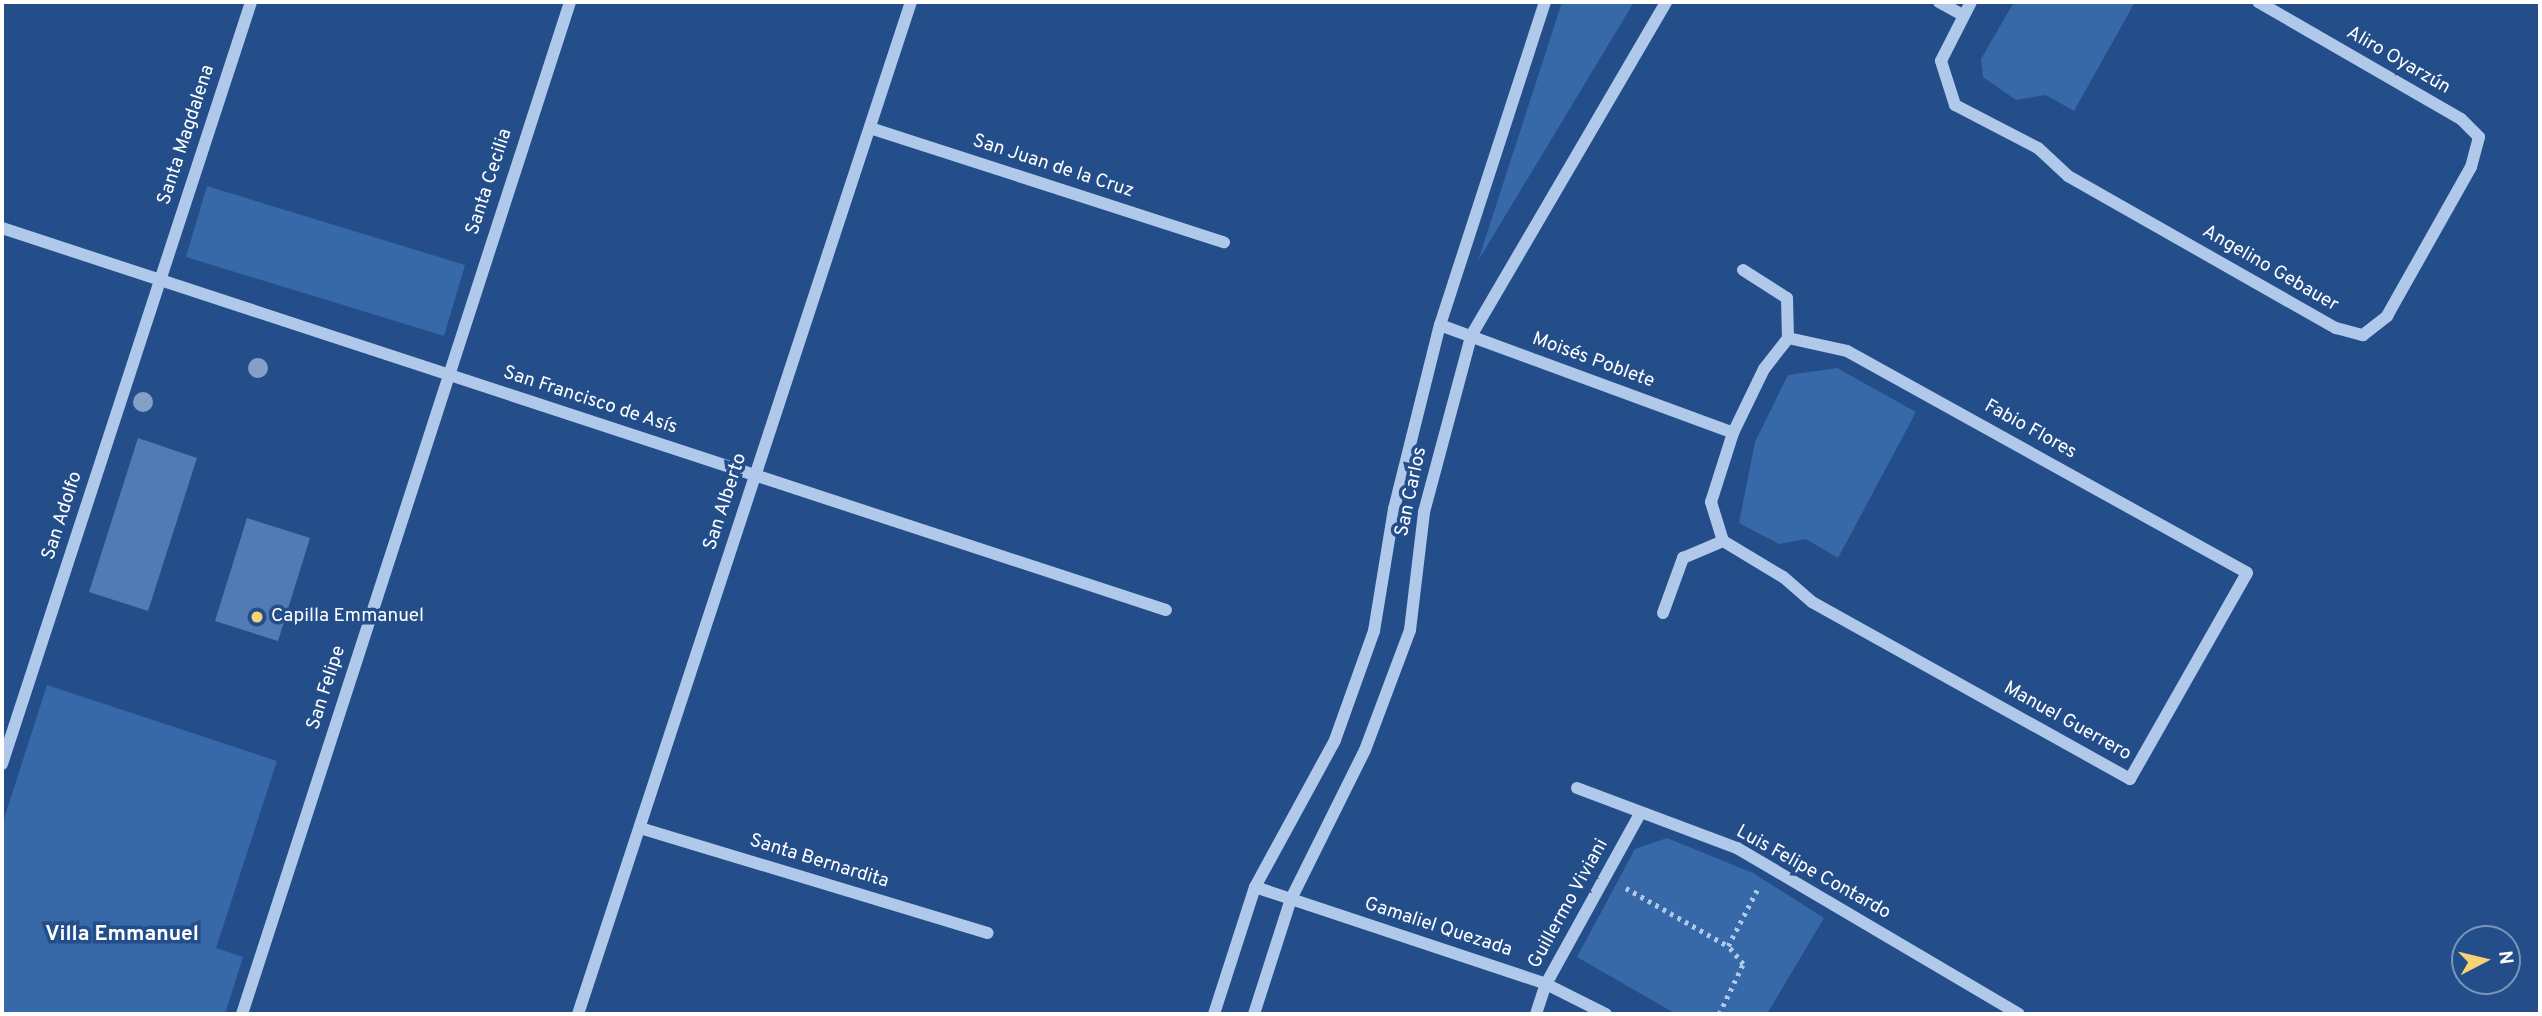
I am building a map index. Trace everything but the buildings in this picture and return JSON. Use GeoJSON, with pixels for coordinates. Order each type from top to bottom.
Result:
{"type":"FeatureCollection","features":[{"type":"Feature","properties":{"kind":"street","name":"Santa Magdalena"},"geometry":{"type":"LineString","coordinates":[[160,280],[251,2]]}},
{"type":"Feature","properties":{"kind":"street","name":"Santa Cecilia"},"geometry":{"type":"LineString","coordinates":[[448,374],[570,2]]}},
{"type":"Feature","properties":{"kind":"street","name":"San Alberto"},"geometry":{"type":"LineString","coordinates":[[578,1014],[911,2]]}},
{"type":"Feature","properties":{"kind":"street","name":"San Carlos"},"geometry":{"type":"LineString","coordinates":[[1214,1014],[1255,887],[1335,740],[1374,631],[1394,509],[1440,325],[1545,2]]}},
{"type":"Feature","properties":{"kind":"street","name":"San Carlos"},"geometry":{"type":"LineString","coordinates":[[1254,1014],[1290,899],[1365,750],[1410,630],[1423,512],[1471,336],[1666,2]]}},
{"type":"Feature","properties":{"kind":"street"},"geometry":{"type":"LineString","coordinates":[[1939,2],[1962,15],[1971,2]]}},
{"type":"Feature","properties":{"kind":"street","name":"Aliro Oyarzún"},"geometry":{"type":"LineString","coordinates":[[2258,2],[2461,119],[2479,137]]}},
{"type":"Feature","properties":{"kind":"street","name":"Angelino Gebauer"},"geometry":{"type":"LineString","coordinates":[[1962,15],[1941,61],[1955,105],[2038,148],[2068,176],[2336,328],[2363,335],[2387,316],[2471,167],[2479,137]]}},
{"type":"Feature","properties":{"kind":"street","name":"San Juan de la Cruz"},"geometry":{"type":"LineString","coordinates":[[870,128],[1224,242]]}},
{"type":"Feature","properties":{"kind":"street","name":"San Francisco de Asís"},"geometry":{"type":"LineString","coordinates":[[2,228],[1166,610]]}},
{"type":"Feature","properties":{"kind":"street"},"geometry":{"type":"LineString","coordinates":[[1663,613],[1683,558],[1723,541],[1712,502],[1733,433],[1764,369],[1788,338],[1787,298],[1743,270]]}},
{"type":"Feature","properties":{"kind":"street","name":"San Adolfo"},"geometry":{"type":"LineString","coordinates":[[2,764],[160,280]]}},
{"type":"Feature","properties":{"kind":"street","name":"Moisés Poblete"},"geometry":{"type":"LineString","coordinates":[[1440,325],[1733,433]]}},
{"type":"Feature","properties":{"kind":"street","name":"Fabio Flores"},"geometry":{"type":"LineString","coordinates":[[1788,338],[1847,351],[2247,573]]}},
{"type":"Feature","properties":{"kind":"street","name":"San Felipe"},"geometry":{"type":"LineString","coordinates":[[242,1014],[448,374]]}},
{"type":"Feature","properties":{"kind":"street","name":"Manuel Guerrero"},"geometry":{"type":"LineString","coordinates":[[1723,541],[1783,577],[1812,602],[2130,779],[2247,573]]}},
{"type":"Feature","properties":{"kind":"street","name":"Luis Felipe Contardo"},"geometry":{"type":"LineString","coordinates":[[1577,788],[1622,802],[1640,814],[1737,848],[2019,1014]]}},
{"type":"Feature","properties":{"kind":"street","name":"Guillermo Viviani"},"geometry":{"type":"LineString","coordinates":[[1536,1014],[1546,984],[1640,814]]}},
{"type":"Feature","properties":{"kind":"street","name":"Santa Bernardita"},"geometry":{"type":"LineString","coordinates":[[640,828],[987,933]]}},
{"type":"Feature","properties":{"kind":"street","name":"Gamaliel Quezada"},"geometry":{"type":"LineString","coordinates":[[1255,887],[1546,984],[1606,1014]]}},
{"type":"Feature","properties":{"kind":"path"},"geometry":{"type":"LineString","coordinates":[[1728,946],[1769,867]]}},
{"type":"Feature","properties":{"kind":"path"},"geometry":{"type":"LineString","coordinates":[[1606,877],[1728,946],[1743,964],[1719,1014]]}},
{"type":"Feature","properties":{"kind":"shaded area"},"geometry":{"type":"Polygon","coordinates":[[[1562,2],[1634,2],[1478,261],[1541,67],[1562,2]]]}},
{"type":"Feature","properties":{"kind":"shaded area"},"geometry":{"type":"Polygon","coordinates":[[[2014,2],[2135,2],[2074,111],[2046,95],[2016,100],[1983,77],[1981,59],[2014,2]]]}},
{"type":"Feature","properties":{"kind":"shaded area"},"geometry":{"type":"Polygon","coordinates":[[[207,186],[465,265],[444,336],[186,257],[207,186]]]}},
{"type":"Feature","properties":{"kind":"shaded area"},"geometry":{"type":"Polygon","coordinates":[[[1837,368],[1916,412],[1838,558],[1806,539],[1779,544],[1739,523],[1755,442],[1788,375],[1837,368]]]}},
{"type":"Feature","properties":{"kind":"shaded area"},"geometry":{"type":"Polygon","coordinates":[[[47,685],[277,761],[216,948],[243,957],[225,1014],[2,1014],[2,825],[47,685]]]}},
{"type":"Feature","properties":{"kind":"shaded area"},"geometry":{"type":"Polygon","coordinates":[[[1667,838],[1753,873],[1824,918],[1767,1014],[1676,1014],[1577,957],[1635,849],[1667,838]]]}},
{"type":"Feature","properties":{"kind":"place","name":"Capilla Emmanuel"},"geometry":{"type":"Point","coordinates":[257,617]}},
{"type":"Feature","properties":{"kind":"district","name":"Villa Emmanuel"},"geometry":{"type":"Point","coordinates":[122,935]}}]}
